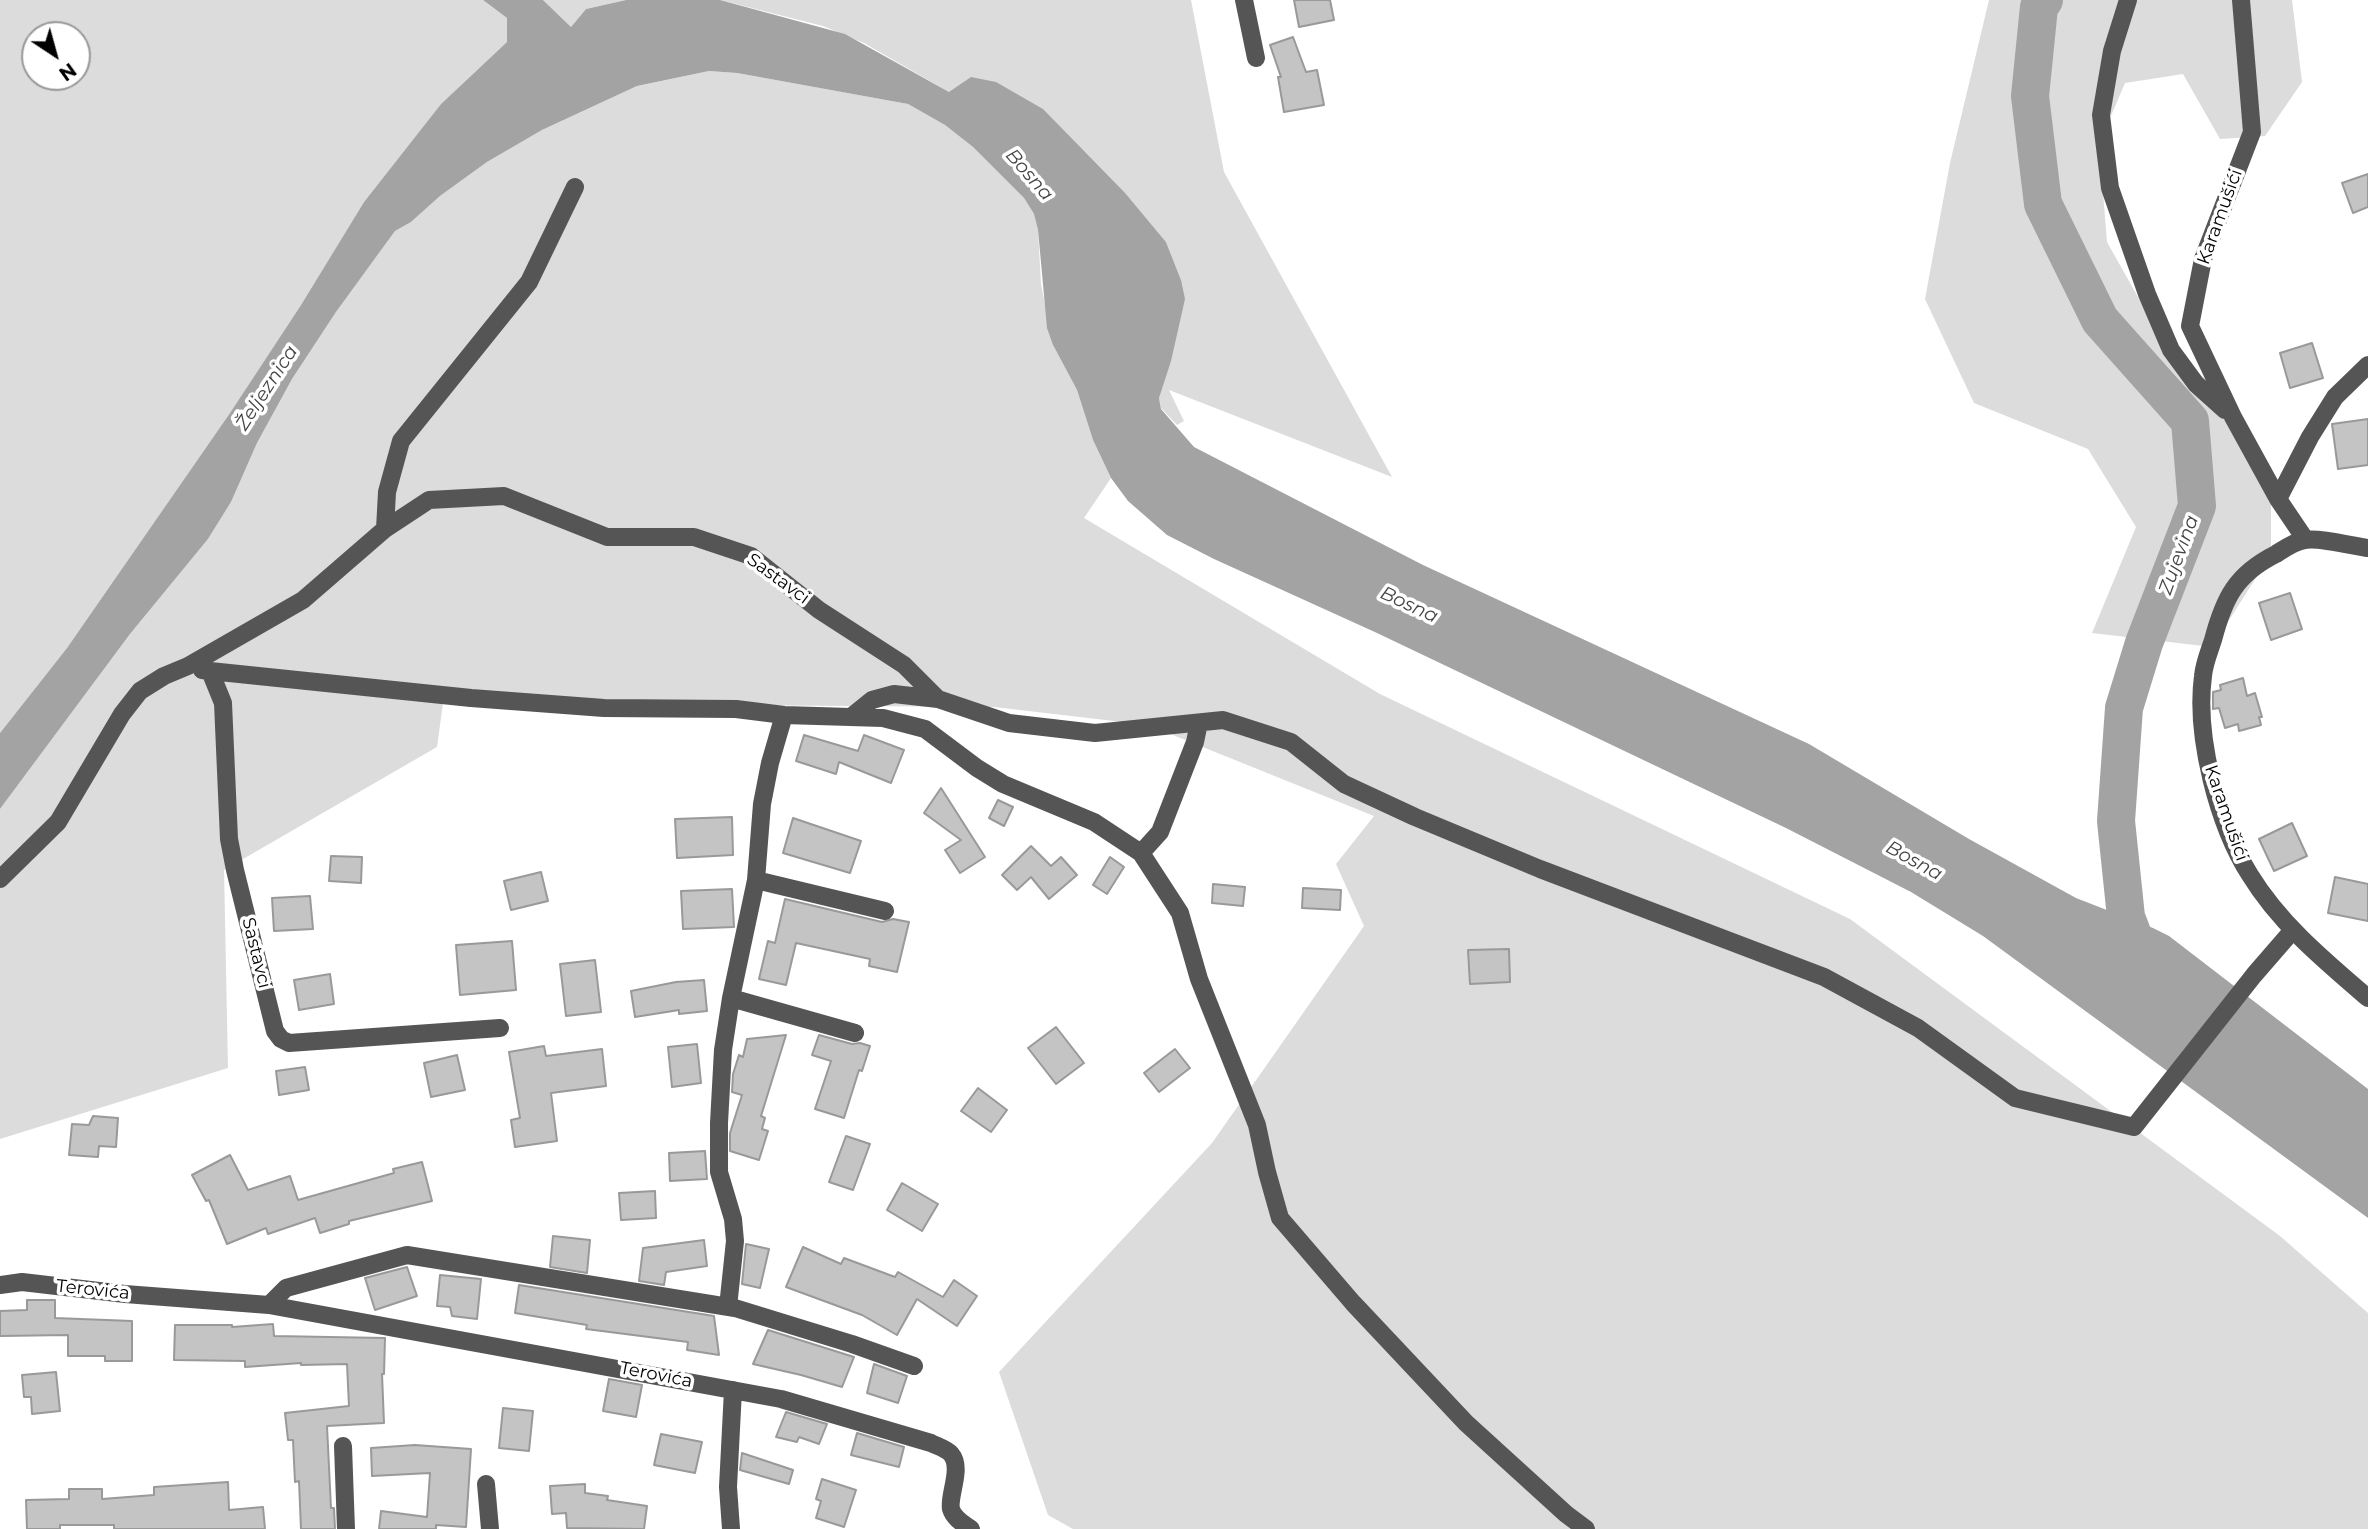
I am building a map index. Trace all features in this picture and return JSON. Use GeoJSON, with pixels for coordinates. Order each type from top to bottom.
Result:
{"type":"FeatureCollection","features":[{"type":"Feature","properties":{"kind":"street"},"geometry":{"type":"LineString","coordinates":[[1244,0],[1256,58]]}},
{"type":"Feature","properties":{"kind":"street"},"geometry":{"type":"LineString","coordinates":[[2129,0],[2112,51],[2101,115],[2110,188],[2147,294],[2171,350],[2196,384],[2233,417]]}},
{"type":"Feature","properties":{"kind":"street","name":"Karamušići"},"geometry":{"type":"LineString","coordinates":[[2241,0],[2252,132],[2203,259],[2190,326],[2233,417],[2278,499],[2305,539],[2255,565],[2237,583],[2222,607],[2203,675],[2202,724],[2208,768],[2221,810],[2249,874],[2269,903],[2293,930],[2368,998]]}},
{"type":"Feature","properties":{"kind":"street"},"geometry":{"type":"LineString","coordinates":[[385,529],[387,492],[401,441],[529,282],[575,187]]}},
{"type":"Feature","properties":{"kind":"street"},"geometry":{"type":"LineString","coordinates":[[2278,499],[2309,437],[2335,397],[2368,365]]}},
{"type":"Feature","properties":{"kind":"street","name":"Sastavci"},"geometry":{"type":"LineString","coordinates":[[0,879],[58,822],[122,714],[140,691],[303,600],[385,529],[429,500],[504,496],[607,537],[694,537],[751,556],[819,610],[904,666],[938,699]]}},
{"type":"Feature","properties":{"kind":"street"},"geometry":{"type":"LineString","coordinates":[[2305,539],[2368,548]]}},
{"type":"Feature","properties":{"kind":"street"},"geometry":{"type":"LineString","coordinates":[[188,666],[210,671],[471,698],[604,708],[736,709],[784,715],[883,719],[925,730],[1003,784],[1094,822],[1141,853],[1180,913],[1199,979],[1257,1125],[1280,1218],[1353,1303],[1466,1423],[1586,1529]]}},
{"type":"Feature","properties":{"kind":"street","name":"Sastavci"},"geometry":{"type":"LineString","coordinates":[[210,671],[223,703],[229,839],[234,870],[275,1031],[281,1039],[289,1043],[500,1028]]}},
{"type":"Feature","properties":{"kind":"street"},"geometry":{"type":"LineString","coordinates":[[851,717],[872,700],[894,694],[938,699],[1009,723],[1095,733],[1223,720],[1291,742],[1344,784],[1415,817],[1540,869],[1824,977],[1918,1028],[2015,1098],[2134,1127],[2293,930]]}},
{"type":"Feature","properties":{"kind":"street"},"geometry":{"type":"LineString","coordinates":[[728,1307],[735,1231],[719,1172],[723,1050],[756,880],[762,804],[784,715]]}},
{"type":"Feature","properties":{"kind":"street"},"geometry":{"type":"LineString","coordinates":[[1141,853],[1160,832],[1195,742],[1199,723]]}},
{"type":"Feature","properties":{"kind":"street"},"geometry":{"type":"LineString","coordinates":[[756,880],[886,911]]}},
{"type":"Feature","properties":{"kind":"street"},"geometry":{"type":"LineString","coordinates":[[731,999],[855,1033]]}},
{"type":"Feature","properties":{"kind":"street"},"geometry":{"type":"LineString","coordinates":[[269,1305],[286,1288],[407,1255],[728,1307],[852,1344],[914,1366]]}},
{"type":"Feature","properties":{"kind":"street","name":"Terovića"},"geometry":{"type":"LineString","coordinates":[[0,1285],[22,1282],[125,1294],[269,1305],[733,1390],[806,1406],[931,1443],[950,1453],[955,1462],[956,1473],[950,1508],[956,1519],[971,1529]]}},
{"type":"Feature","properties":{"kind":"street"},"geometry":{"type":"LineString","coordinates":[[731,1529],[728,1487],[733,1390]]}},
{"type":"Feature","properties":{"kind":"street"},"geometry":{"type":"LineString","coordinates":[[343,1447],[346,1529]]}},
{"type":"Feature","properties":{"kind":"street"},"geometry":{"type":"LineString","coordinates":[[486,1484],[490,1529]]}},
{"type":"Feature","properties":{"kind":"shaded area"},"geometry":{"type":"Polygon","coordinates":[[[0,0],[483,0],[507,18],[507,42],[441,104],[364,202],[230,413],[67,648],[0,733],[0,0]]]}},
{"type":"Feature","properties":{"kind":"shaded area"},"geometry":{"type":"Polygon","coordinates":[[[543,0],[626,0],[586,9],[571,27],[543,0]]]}},
{"type":"Feature","properties":{"kind":"shaded area"},"geometry":{"type":"Polygon","coordinates":[[[720,0],[1191,0],[1224,172],[1392,477],[1169,390],[1184,421],[1177,425],[1161,408],[1159,398],[1181,280],[1166,242],[1126,194],[864,43],[823,26],[720,0]]]}},
{"type":"Feature","properties":{"kind":"shaded area"},"geometry":{"type":"Polygon","coordinates":[[[1989,0],[2292,0],[2302,82],[2265,136],[2220,139],[2183,74],[2125,83],[2099,144],[2107,242],[2166,347],[2235,403],[2271,480],[2271,554],[2212,647],[2092,633],[2136,527],[2088,449],[1974,403],[1925,299],[1950,163],[1989,0]]]}},
{"type":"Feature","properties":{"kind":"shaded area"},"geometry":{"type":"Polygon","coordinates":[[[709,71],[737,73],[908,104],[945,125],[973,147],[1024,198],[1034,214],[1038,230],[1041,284],[1053,345],[1077,390],[1093,440],[1111,478],[1084,518],[1380,694],[1850,919],[2280,1236],[2368,1313],[2368,1529],[1073,1529],[1048,1515],[999,1372],[1212,1143],[1364,926],[1336,864],[1374,816],[1148,725],[994,707],[443,703],[437,747],[224,870],[228,1068],[0,1139],[0,809],[130,634],[208,539],[231,502],[257,443],[292,379],[336,312],[395,231],[411,222],[440,196],[487,162],[542,130],[637,86],[709,71]]]}},
{"type":"Feature","properties":{"kind":"water"},"geometry":{"type":"Polygon","coordinates":[[[483,0],[543,0],[571,27],[586,9],[626,0],[720,0],[845,34],[949,92],[971,77],[996,82],[1043,109],[1126,194],[1166,242],[1181,280],[1185,299],[1171,361],[1159,398],[1161,409],[1194,447],[1423,565],[1809,744],[1969,839],[2076,898],[2169,936],[2368,1089],[2368,1218],[1983,936],[1911,892],[1786,828],[1167,535],[1128,501],[1111,478],[1093,440],[1077,390],[1047,328],[1038,230],[1034,214],[1024,198],[973,147],[945,125],[908,104],[737,73],[709,71],[637,86],[542,130],[487,162],[440,196],[411,222],[395,231],[336,312],[292,379],[257,443],[231,502],[208,539],[130,634],[0,809],[0,733],[67,648],[230,413],[364,202],[441,104],[507,42],[507,18],[483,0]]]}},
{"type":"Feature","properties":{"kind":"building"},"geometry":{"type":"Polygon","coordinates":[[[1294,0],[1330,0],[1334,20],[1299,27],[1294,0]]]}},
{"type":"Feature","properties":{"kind":"building"},"geometry":{"type":"Polygon","coordinates":[[[1293,37],[1306,72],[1317,70],[1324,105],[1284,112],[1278,77],[1281,77],[1270,45],[1293,37]]]}},
{"type":"Feature","properties":{"kind":"building"},"geometry":{"type":"Polygon","coordinates":[[[2368,174],[2368,207],[2353,213],[2342,183],[2368,174]]]}},
{"type":"Feature","properties":{"kind":"building"},"geometry":{"type":"Polygon","coordinates":[[[2312,343],[2323,378],[2290,388],[2280,353],[2312,343]]]}},
{"type":"Feature","properties":{"kind":"building"},"geometry":{"type":"Polygon","coordinates":[[[2368,419],[2368,465],[2338,469],[2332,424],[2368,419]]]}},
{"type":"Feature","properties":{"kind":"building"},"geometry":{"type":"Polygon","coordinates":[[[2290,593],[2302,629],[2271,640],[2259,603],[2290,593]]]}},
{"type":"Feature","properties":{"kind":"building"},"geometry":{"type":"Polygon","coordinates":[[[2243,678],[2247,696],[2255,693],[2262,717],[2259,717],[2261,725],[2239,731],[2238,724],[2225,728],[2219,708],[2213,709],[2213,692],[2221,690],[2220,685],[2243,678]]]}},
{"type":"Feature","properties":{"kind":"building"},"geometry":{"type":"Polygon","coordinates":[[[804,735],[858,751],[864,735],[904,750],[891,783],[839,762],[836,774],[796,761],[804,735]]]}},
{"type":"Feature","properties":{"kind":"building"},"geometry":{"type":"Polygon","coordinates":[[[941,788],[985,857],[960,873],[945,850],[961,840],[924,813],[941,788]]]}},
{"type":"Feature","properties":{"kind":"building"},"geometry":{"type":"Polygon","coordinates":[[[998,800],[1013,807],[1004,826],[989,818],[998,800]]]}},
{"type":"Feature","properties":{"kind":"building"},"geometry":{"type":"Polygon","coordinates":[[[732,817],[733,855],[677,858],[675,819],[732,817]]]}},
{"type":"Feature","properties":{"kind":"building"},"geometry":{"type":"Polygon","coordinates":[[[793,818],[861,841],[850,873],[783,853],[793,818]]]}},
{"type":"Feature","properties":{"kind":"building"},"geometry":{"type":"Polygon","coordinates":[[[2292,823],[2307,856],[2274,871],[2259,839],[2292,823]]]}},
{"type":"Feature","properties":{"kind":"building"},"geometry":{"type":"Polygon","coordinates":[[[1031,846],[1051,866],[1061,857],[1077,875],[1049,899],[1031,877],[1017,890],[1002,875],[1031,846]]]}},
{"type":"Feature","properties":{"kind":"building"},"geometry":{"type":"Polygon","coordinates":[[[331,856],[362,857],[361,883],[329,881],[331,856]]]}},
{"type":"Feature","properties":{"kind":"building"},"geometry":{"type":"Polygon","coordinates":[[[1110,857],[1124,867],[1107,894],[1093,885],[1110,857]]]}},
{"type":"Feature","properties":{"kind":"building"},"geometry":{"type":"Polygon","coordinates":[[[541,872],[548,901],[511,910],[504,881],[541,872]]]}},
{"type":"Feature","properties":{"kind":"building"},"geometry":{"type":"Polygon","coordinates":[[[2335,877],[2368,884],[2368,921],[2328,913],[2335,877]]]}},
{"type":"Feature","properties":{"kind":"building"},"geometry":{"type":"Polygon","coordinates":[[[1213,884],[1245,887],[1243,906],[1212,903],[1213,884]]]}},
{"type":"Feature","properties":{"kind":"building"},"geometry":{"type":"Polygon","coordinates":[[[1303,888],[1341,890],[1340,910],[1302,908],[1303,888]]]}},
{"type":"Feature","properties":{"kind":"building"},"geometry":{"type":"Polygon","coordinates":[[[732,889],[734,927],[683,929],[681,891],[732,889]]]}},
{"type":"Feature","properties":{"kind":"building"},"geometry":{"type":"Polygon","coordinates":[[[310,896],[313,929],[274,931],[272,898],[310,896]]]}},
{"type":"Feature","properties":{"kind":"building"},"geometry":{"type":"Polygon","coordinates":[[[785,899],[882,922],[893,919],[909,922],[897,972],[869,966],[870,959],[796,943],[786,985],[759,979],[768,941],[775,943],[785,899]]]}},
{"type":"Feature","properties":{"kind":"building"},"geometry":{"type":"Polygon","coordinates":[[[512,941],[516,990],[460,995],[456,945],[512,941]]]}},
{"type":"Feature","properties":{"kind":"building"},"geometry":{"type":"Polygon","coordinates":[[[1509,949],[1510,982],[1470,984],[1468,950],[1509,949]]]}},
{"type":"Feature","properties":{"kind":"building"},"geometry":{"type":"Polygon","coordinates":[[[595,960],[601,1012],[566,1016],[560,964],[595,960]]]}},
{"type":"Feature","properties":{"kind":"building"},"geometry":{"type":"Polygon","coordinates":[[[330,974],[334,1004],[299,1010],[294,980],[330,974]]]}},
{"type":"Feature","properties":{"kind":"building"},"geometry":{"type":"Polygon","coordinates":[[[704,980],[707,1011],[679,1014],[679,1010],[635,1017],[631,991],[676,982],[704,980]]]}},
{"type":"Feature","properties":{"kind":"building"},"geometry":{"type":"Polygon","coordinates":[[[1056,1027],[1084,1063],[1056,1084],[1028,1048],[1056,1027]]]}},
{"type":"Feature","properties":{"kind":"building"},"geometry":{"type":"Polygon","coordinates":[[[786,1035],[761,1116],[765,1118],[762,1129],[768,1131],[759,1160],[730,1151],[730,1133],[742,1095],[732,1092],[733,1074],[739,1055],[743,1057],[747,1039],[786,1035]]]}},
{"type":"Feature","properties":{"kind":"building"},"geometry":{"type":"Polygon","coordinates":[[[819,1035],[870,1046],[862,1071],[859,1070],[844,1118],[815,1109],[831,1061],[812,1055],[819,1035]]]}},
{"type":"Feature","properties":{"kind":"building"},"geometry":{"type":"Polygon","coordinates":[[[697,1044],[701,1083],[672,1087],[668,1047],[697,1044]]]}},
{"type":"Feature","properties":{"kind":"building"},"geometry":{"type":"Polygon","coordinates":[[[544,1046],[546,1056],[602,1049],[606,1086],[551,1093],[557,1141],[515,1147],[511,1120],[520,1118],[509,1052],[544,1046]]]}},
{"type":"Feature","properties":{"kind":"building"},"geometry":{"type":"Polygon","coordinates":[[[1175,1049],[1190,1068],[1159,1092],[1144,1073],[1175,1049]]]}},
{"type":"Feature","properties":{"kind":"building"},"geometry":{"type":"Polygon","coordinates":[[[457,1055],[465,1090],[431,1097],[424,1063],[457,1055]]]}},
{"type":"Feature","properties":{"kind":"building"},"geometry":{"type":"Polygon","coordinates":[[[305,1067],[309,1090],[279,1095],[276,1071],[305,1067]]]}},
{"type":"Feature","properties":{"kind":"building"},"geometry":{"type":"Polygon","coordinates":[[[978,1088],[1007,1110],[991,1132],[961,1111],[978,1088]]]}},
{"type":"Feature","properties":{"kind":"building"},"geometry":{"type":"Polygon","coordinates":[[[93,1116],[118,1118],[116,1147],[99,1146],[98,1157],[69,1155],[72,1124],[89,1125],[93,1116]]]}},
{"type":"Feature","properties":{"kind":"building"},"geometry":{"type":"Polygon","coordinates":[[[846,1136],[870,1144],[853,1190],[829,1182],[846,1136]]]}},
{"type":"Feature","properties":{"kind":"building"},"geometry":{"type":"Polygon","coordinates":[[[705,1151],[707,1179],[670,1181],[669,1153],[705,1151]]]}},
{"type":"Feature","properties":{"kind":"building"},"geometry":{"type":"Polygon","coordinates":[[[230,1155],[248,1190],[290,1176],[298,1200],[394,1173],[393,1169],[422,1162],[432,1201],[349,1221],[349,1224],[320,1233],[315,1218],[268,1234],[266,1228],[227,1244],[209,1200],[206,1201],[192,1175],[230,1155]]]}},
{"type":"Feature","properties":{"kind":"building"},"geometry":{"type":"Polygon","coordinates":[[[902,1183],[938,1204],[922,1231],[887,1210],[902,1183]]]}},
{"type":"Feature","properties":{"kind":"building"},"geometry":{"type":"Polygon","coordinates":[[[655,1191],[656,1218],[621,1220],[619,1193],[655,1191]]]}},
{"type":"Feature","properties":{"kind":"building"},"geometry":{"type":"Polygon","coordinates":[[[553,1236],[590,1240],[587,1273],[550,1267],[553,1236]]]}},
{"type":"Feature","properties":{"kind":"building"},"geometry":{"type":"Polygon","coordinates":[[[704,1240],[707,1266],[666,1272],[664,1285],[639,1281],[643,1248],[704,1240]]]}},
{"type":"Feature","properties":{"kind":"building"},"geometry":{"type":"Polygon","coordinates":[[[746,1244],[769,1249],[760,1288],[742,1284],[746,1244]]]}},
{"type":"Feature","properties":{"kind":"building"},"geometry":{"type":"Polygon","coordinates":[[[803,1247],[841,1264],[844,1258],[895,1277],[898,1272],[943,1297],[954,1280],[977,1296],[957,1326],[917,1299],[897,1335],[862,1315],[786,1287],[803,1247]]]}},
{"type":"Feature","properties":{"kind":"building"},"geometry":{"type":"Polygon","coordinates":[[[407,1267],[417,1296],[375,1310],[365,1278],[407,1267]]]}},
{"type":"Feature","properties":{"kind":"building"},"geometry":{"type":"Polygon","coordinates":[[[440,1275],[481,1279],[477,1319],[452,1316],[450,1307],[437,1306],[440,1275]]]}},
{"type":"Feature","properties":{"kind":"building"},"geometry":{"type":"Polygon","coordinates":[[[519,1285],[714,1316],[719,1355],[687,1350],[688,1342],[586,1329],[587,1325],[515,1313],[519,1285]]]}},
{"type":"Feature","properties":{"kind":"building"},"geometry":{"type":"Polygon","coordinates":[[[27,1300],[55,1300],[55,1318],[132,1321],[132,1361],[105,1361],[105,1356],[68,1356],[68,1335],[0,1336],[0,1311],[27,1310],[27,1300]]]}},
{"type":"Feature","properties":{"kind":"building"},"geometry":{"type":"Polygon","coordinates":[[[273,1324],[274,1336],[385,1338],[382,1374],[384,1423],[327,1426],[331,1508],[334,1508],[335,1529],[301,1529],[299,1481],[295,1482],[293,1440],[288,1440],[285,1413],[349,1406],[347,1364],[301,1363],[245,1367],[245,1361],[174,1360],[175,1325],[232,1327],[273,1324]]]}},
{"type":"Feature","properties":{"kind":"building"},"geometry":{"type":"Polygon","coordinates":[[[768,1330],[854,1357],[842,1387],[753,1364],[768,1330]]]}},
{"type":"Feature","properties":{"kind":"building"},"geometry":{"type":"Polygon","coordinates":[[[874,1364],[907,1376],[898,1403],[867,1393],[874,1364]]]}},
{"type":"Feature","properties":{"kind":"building"},"geometry":{"type":"Polygon","coordinates":[[[56,1372],[60,1411],[32,1414],[31,1397],[24,1397],[22,1375],[56,1372]]]}},
{"type":"Feature","properties":{"kind":"building"},"geometry":{"type":"Polygon","coordinates":[[[609,1379],[642,1385],[636,1417],[603,1411],[609,1379]]]}},
{"type":"Feature","properties":{"kind":"building"},"geometry":{"type":"Polygon","coordinates":[[[503,1408],[533,1411],[529,1451],[499,1448],[503,1408]]]}},
{"type":"Feature","properties":{"kind":"building"},"geometry":{"type":"Polygon","coordinates":[[[786,1412],[827,1424],[819,1444],[799,1437],[797,1442],[776,1437],[786,1412]]]}},
{"type":"Feature","properties":{"kind":"building"},"geometry":{"type":"Polygon","coordinates":[[[857,1433],[904,1447],[899,1467],[851,1455],[857,1433]]]}},
{"type":"Feature","properties":{"kind":"building"},"geometry":{"type":"Polygon","coordinates":[[[661,1434],[702,1442],[695,1473],[654,1465],[661,1434]]]}},
{"type":"Feature","properties":{"kind":"building"},"geometry":{"type":"Polygon","coordinates":[[[415,1445],[471,1449],[466,1527],[436,1525],[436,1529],[379,1529],[381,1511],[427,1517],[430,1473],[372,1476],[371,1448],[415,1445]]]}},
{"type":"Feature","properties":{"kind":"building"},"geometry":{"type":"Polygon","coordinates":[[[742,1453],[793,1470],[789,1484],[740,1470],[742,1453]]]}},
{"type":"Feature","properties":{"kind":"building"},"geometry":{"type":"Polygon","coordinates":[[[822,1479],[856,1490],[844,1527],[816,1518],[821,1501],[816,1499],[822,1479]]]}},
{"type":"Feature","properties":{"kind":"building"},"geometry":{"type":"Polygon","coordinates":[[[228,1482],[229,1510],[263,1507],[265,1529],[114,1529],[114,1525],[60,1525],[60,1529],[27,1529],[26,1500],[69,1499],[69,1489],[102,1489],[102,1499],[154,1495],[154,1487],[228,1482]]]}},
{"type":"Feature","properties":{"kind":"building"},"geometry":{"type":"Polygon","coordinates":[[[585,1484],[585,1493],[608,1496],[607,1500],[647,1506],[644,1529],[567,1528],[566,1513],[552,1514],[550,1486],[585,1484]]]}},
{"type":"Feature","properties":{"kind":"waterway","name":"Zujevina"},"geometry":{"type":"LineString","coordinates":[[2044,0],[2039,7],[2030,96],[2043,204],[2100,320],[2190,421],[2197,506],[2144,643],[2124,708],[2116,821],[2126,917],[2145,967]]}},
{"type":"Feature","properties":{"kind":"water label","name":"Bosna"},"geometry":{"type":"Point","coordinates":[1029,175]}},
{"type":"Feature","properties":{"kind":"water label","name":"Željeznica"},"geometry":{"type":"Point","coordinates":[267,388]}},
{"type":"Feature","properties":{"kind":"water label","name":"Bosna"},"geometry":{"type":"Point","coordinates":[1409,605]}},
{"type":"Feature","properties":{"kind":"water label","name":"Bosna"},"geometry":{"type":"Point","coordinates":[1914,861]}}]}
